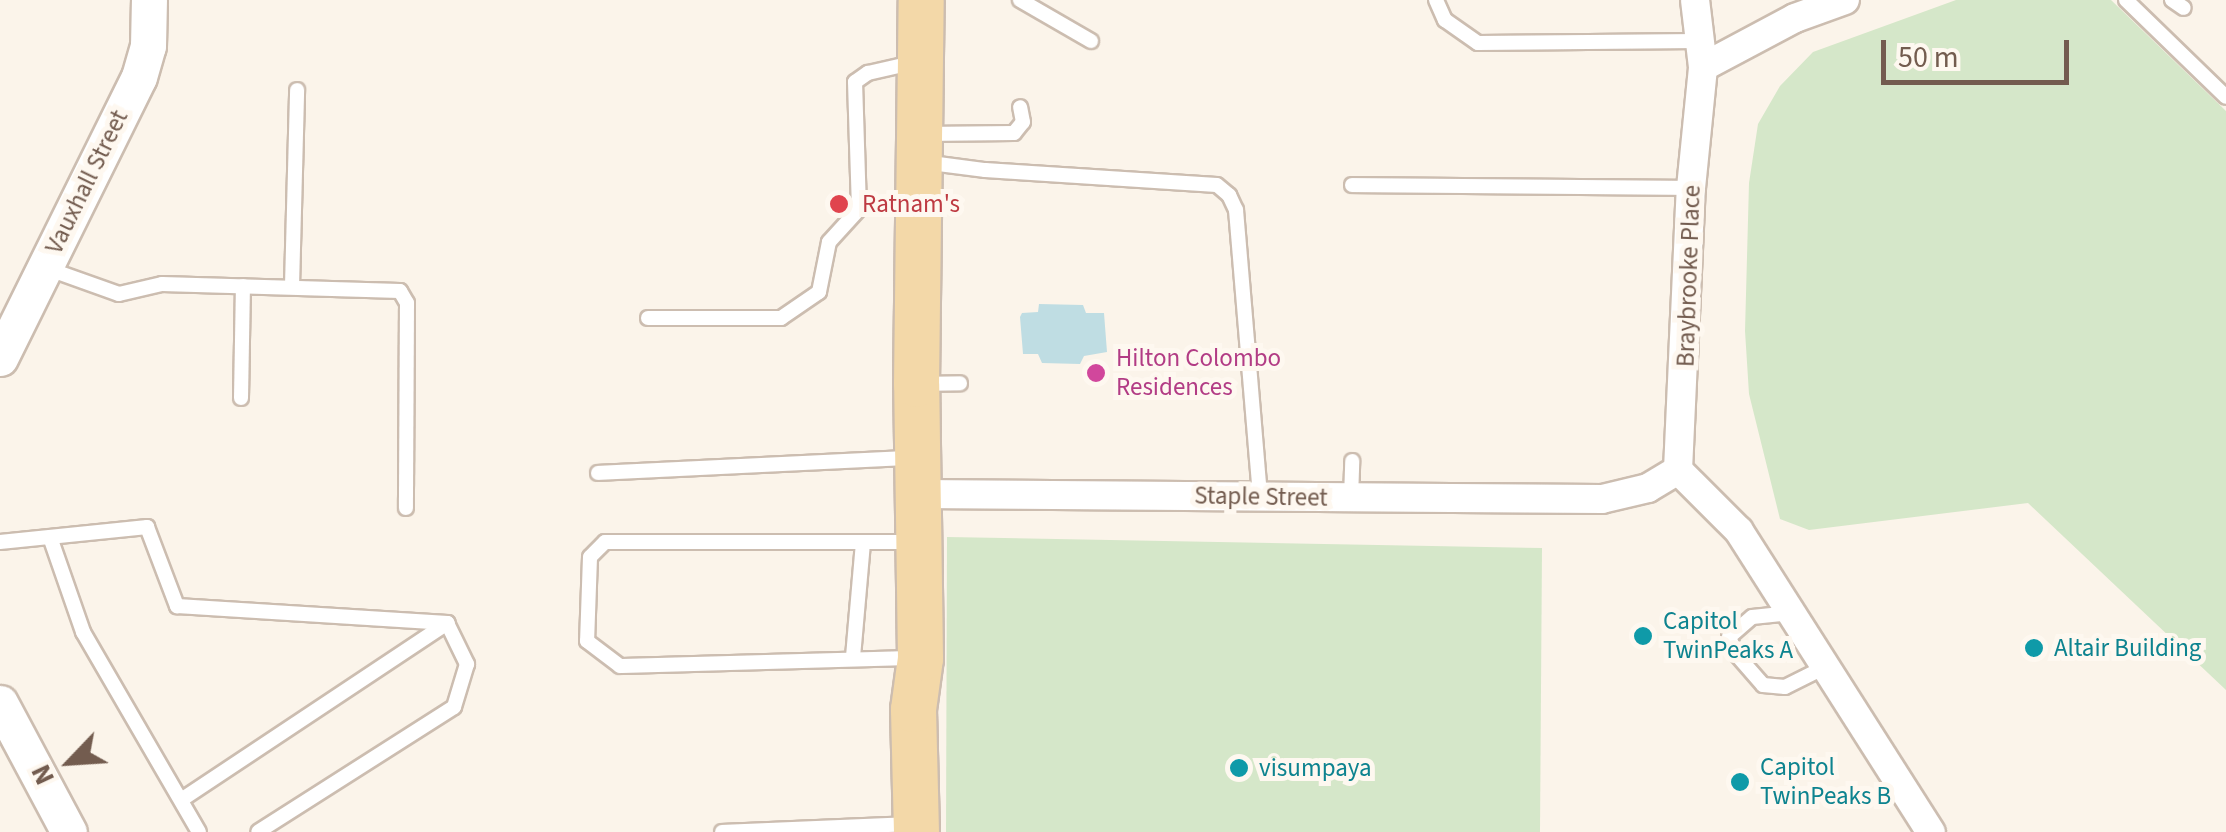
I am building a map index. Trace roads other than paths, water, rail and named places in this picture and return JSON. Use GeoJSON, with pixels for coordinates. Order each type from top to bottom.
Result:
{"type":"FeatureCollection","features":[{"type":"Feature","properties":{"kind":"main road"},"geometry":{"type":"LineString","coordinates":[[917,828],[913,710],[920,658],[916,384],[921,0]]}},
{"type":"Feature","properties":{"kind":"street","name":"Vauxhall Street"},"geometry":{"type":"LineString","coordinates":[[0,358],[139,77],[148,46],[149,0]]}},
{"type":"Feature","properties":{"kind":"street","name":"Braybrooke Place"},"geometry":{"type":"LineString","coordinates":[[1678,470],[1700,54],[1695,0]]}},
{"type":"Feature","properties":{"kind":"street"},"geometry":{"type":"LineString","coordinates":[[1700,54],[1845,0]]}},
{"type":"Feature","properties":{"kind":"street"},"geometry":{"type":"LineString","coordinates":[[1678,470],[1740,531],[1823,668],[1931,832]]}},
{"type":"Feature","properties":{"kind":"street","name":"Staple Street"},"geometry":{"type":"LineString","coordinates":[[918,476],[1260,497],[1602,500],[1648,488],[1678,470]]}},
{"type":"Feature","properties":{"kind":"street"},"geometry":{"type":"LineString","coordinates":[[0,702],[70,832]]}},
{"type":"Feature","properties":{"kind":"lane"},"geometry":{"type":"LineString","coordinates":[[1020,0],[1090,41]]}},
{"type":"Feature","properties":{"kind":"lane"},"geometry":{"type":"LineString","coordinates":[[1436,0],[1445,20],[1478,43],[1700,54]]}},
{"type":"Feature","properties":{"kind":"lane"},"geometry":{"type":"LineString","coordinates":[[2126,0],[2226,97]]}},
{"type":"Feature","properties":{"kind":"lane"},"geometry":{"type":"LineString","coordinates":[[648,318],[781,318],[819,292],[829,242],[859,209],[855,82],[868,72],[918,62]]}},
{"type":"Feature","properties":{"kind":"lane"},"geometry":{"type":"LineString","coordinates":[[292,286],[297,90]]}},
{"type":"Feature","properties":{"kind":"lane"},"geometry":{"type":"LineString","coordinates":[[917,147],[1014,133],[1023,122],[1020,107]]}},
{"type":"Feature","properties":{"kind":"lane"},"geometry":{"type":"LineString","coordinates":[[917,147],[985,170],[1217,185],[1229,195],[1236,210],[1260,497]]}},
{"type":"Feature","properties":{"kind":"lane"},"geometry":{"type":"LineString","coordinates":[[1352,185],[1691,188]]}},
{"type":"Feature","properties":{"kind":"lane"},"geometry":{"type":"LineString","coordinates":[[45,267],[119,294],[162,284],[400,291],[407,303],[406,508]]}},
{"type":"Feature","properties":{"kind":"lane"},"geometry":{"type":"LineString","coordinates":[[241,398],[243,286]]}},
{"type":"Feature","properties":{"kind":"lane"},"geometry":{"type":"LineString","coordinates":[[916,384],[960,383]]}},
{"type":"Feature","properties":{"kind":"lane"},"geometry":{"type":"LineString","coordinates":[[1350,498],[1352,461]]}},
{"type":"Feature","properties":{"kind":"lane"},"geometry":{"type":"LineString","coordinates":[[598,473],[918,476]]}},
{"type":"Feature","properties":{"kind":"lane"},"geometry":{"type":"LineString","coordinates":[[0,542],[147,527],[177,606],[448,623]]}},
{"type":"Feature","properties":{"kind":"lane"},"geometry":{"type":"LineString","coordinates":[[50,537],[83,632],[199,832]]}},
{"type":"Feature","properties":{"kind":"lane"},"geometry":{"type":"LineString","coordinates":[[920,658],[620,666],[588,641],[590,557],[604,542],[921,542]]}},
{"type":"Feature","properties":{"kind":"lane"},"geometry":{"type":"LineString","coordinates":[[853,657],[864,542]]}},
{"type":"Feature","properties":{"kind":"lane"},"geometry":{"type":"LineString","coordinates":[[1791,613],[1752,618],[1729,637],[1736,654],[1763,685],[1785,687],[1823,668]]}},
{"type":"Feature","properties":{"kind":"lane"},"geometry":{"type":"LineString","coordinates":[[180,800],[448,623]]}},
{"type":"Feature","properties":{"kind":"lane"},"geometry":{"type":"LineString","coordinates":[[258,832],[454,706],[467,664],[448,623]]}},
{"type":"Feature","properties":{"kind":"lane"},"geometry":{"type":"LineString","coordinates":[[722,832],[917,828]]}},
{"type":"Feature","properties":{"kind":"water"},"geometry":{"type":"Polygon","coordinates":[[[1039,304],[1083,305],[1086,313],[1104,313],[1107,352],[1084,356],[1080,364],[1042,363],[1038,354],[1023,354],[1020,317],[1022,313],[1038,312],[1039,304]]]}},
{"type":"Feature","properties":{"kind":"place","name":"Ratnam's"},"geometry":{"type":"Point","coordinates":[839,204]}},
{"type":"Feature","properties":{"kind":"place","name":"Hilton Colombo Residences"},"geometry":{"type":"Point","coordinates":[1096,373]}},
{"type":"Feature","properties":{"kind":"place","name":"Capitol TwinPeaks A"},"geometry":{"type":"Point","coordinates":[1643,636]}},
{"type":"Feature","properties":{"kind":"place","name":"Altair Building"},"geometry":{"type":"Point","coordinates":[2034,648]}},
{"type":"Feature","properties":{"kind":"place","name":"visumpaya"},"geometry":{"type":"Point","coordinates":[1239,768]}},
{"type":"Feature","properties":{"kind":"place","name":"Capitol TwinPeaks B"},"geometry":{"type":"Point","coordinates":[1740,782]}}]}
